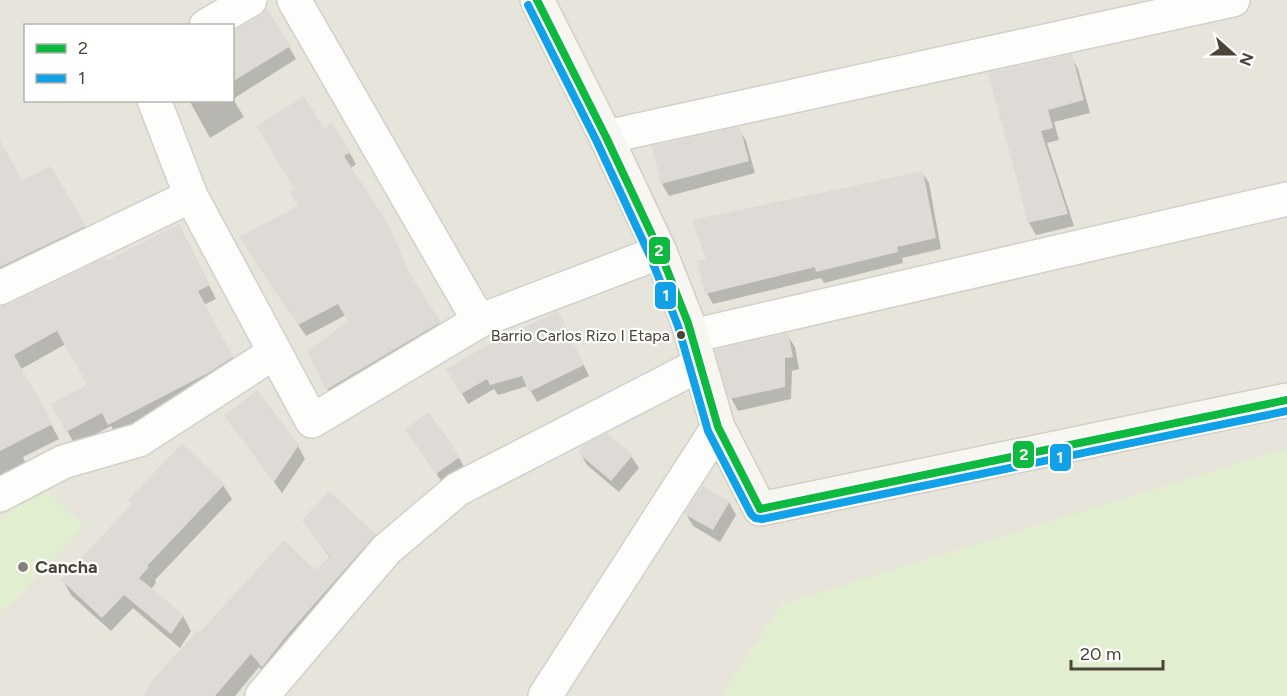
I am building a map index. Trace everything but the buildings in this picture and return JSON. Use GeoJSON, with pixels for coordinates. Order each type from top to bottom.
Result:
{"type":"FeatureCollection","features":[{"type":"Feature","properties":{"kind":"street"},"geometry":{"type":"LineString","coordinates":[[209,24],[249,0]]}},
{"type":"Feature","properties":{"kind":"street"},"geometry":{"type":"LineString","coordinates":[[294,0],[479,321]]}},
{"type":"Feature","properties":{"kind":"street"},"geometry":{"type":"LineString","coordinates":[[537,0],[606,137],[660,252],[696,351],[718,427],[760,510],[1287,400]]}},
{"type":"Feature","properties":{"kind":"street"},"geometry":{"type":"LineString","coordinates":[[606,137],[1233,0]]}},
{"type":"Feature","properties":{"kind":"street"},"geometry":{"type":"LineString","coordinates":[[155,102],[191,196],[312,421],[479,321],[660,252]]}},
{"type":"Feature","properties":{"kind":"street"},"geometry":{"type":"LineString","coordinates":[[0,288],[191,196]]}},
{"type":"Feature","properties":{"kind":"street"},"geometry":{"type":"LineString","coordinates":[[262,696],[386,550],[458,489],[696,351],[1287,199]]}},
{"type":"Feature","properties":{"kind":"street"},"geometry":{"type":"LineString","coordinates":[[0,495],[63,462],[139,440],[275,352]]}},
{"type":"Feature","properties":{"kind":"street"},"geometry":{"type":"LineString","coordinates":[[545,696],[718,427]]}},
{"type":"Feature","properties":{"kind":"shaded area"},"geometry":{"type":"Polygon","coordinates":[[[0,0],[1287,0],[1287,696],[0,696],[0,0]]]}},
{"type":"Feature","properties":{"kind":"green space"},"geometry":{"type":"Polygon","coordinates":[[[1287,448],[1287,696],[721,696],[780,605],[1287,448]]]}},
{"type":"Feature","properties":{"kind":"green space","name":"Cancha"},"geometry":{"type":"Polygon","coordinates":[[[37,481],[84,527],[4,611],[0,607],[0,519],[37,481]]]}},
{"type":"Feature","properties":{"kind":"transit line","name":"2"},"geometry":{"type":"LineString","coordinates":[[537,0],[606,137],[660,252],[688,323],[718,427],[760,509]]}},
{"type":"Feature","properties":{"kind":"transit line","name":"1"},"geometry":{"type":"LineString","coordinates":[[528,5],[597,142],[650,256],[678,326],[708,431],[755,518],[762,519],[1287,411]]}},
{"type":"Feature","properties":{"kind":"transit line","name":"2"},"geometry":{"type":"LineString","coordinates":[[760,509],[1287,400]]}},
{"type":"Feature","properties":{"kind":"place","name":"Barrio Carlos Rizo I Etapa"},"geometry":{"type":"Point","coordinates":[681,335]}},
{"type":"Feature","properties":{"kind":"place","name":"Cancha"},"geometry":{"type":"Point","coordinates":[23,567]}}]}
